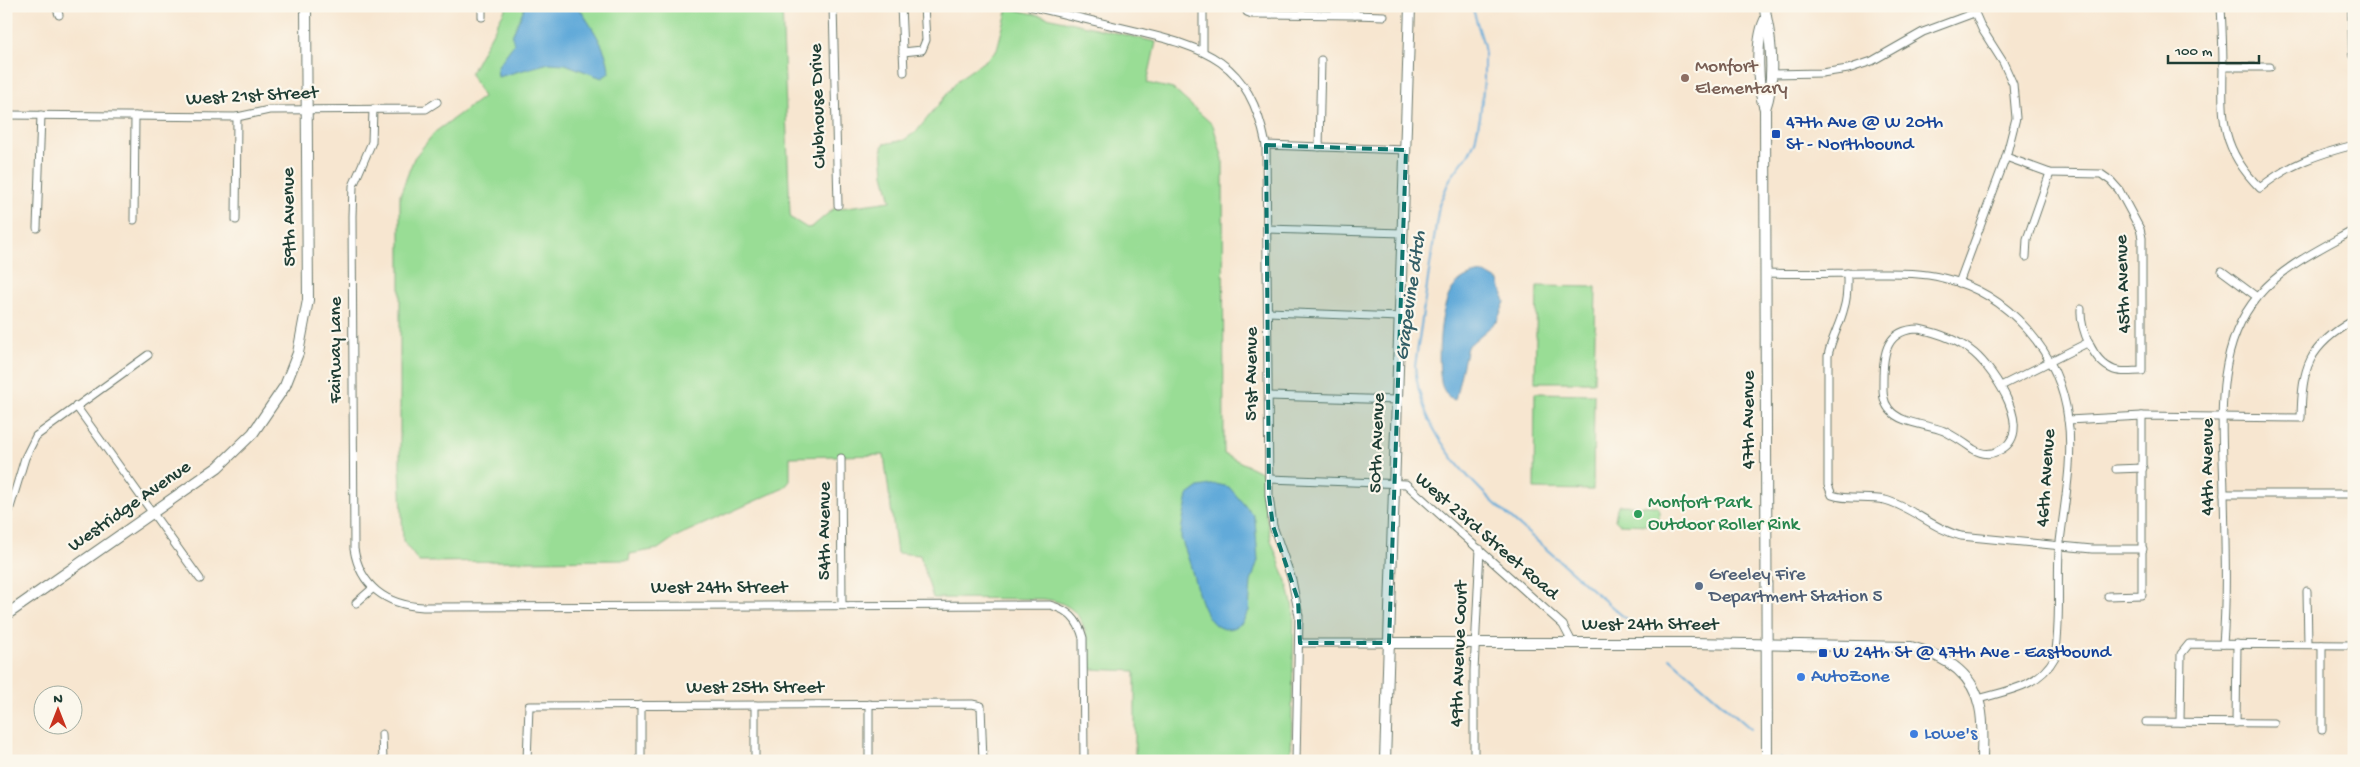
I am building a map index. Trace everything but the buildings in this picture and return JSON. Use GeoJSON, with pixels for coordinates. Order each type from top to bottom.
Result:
{"type":"FeatureCollection","features":[{"type":"Feature","properties":{"kind":"main road","name":"59th Avenue"},"geometry":{"type":"LineString","coordinates":[[265,417],[291,372],[298,353],[306,318],[309,280],[305,110],[306,6]]}},
{"type":"Feature","properties":{"kind":"main road","name":"50th Avenue"},"geometry":{"type":"LineString","coordinates":[[1385,761],[1410,6]]}},
{"type":"Feature","properties":{"kind":"main road","name":"47th Avenue"},"geometry":{"type":"LineString","coordinates":[[1765,6],[1765,20],[1769,32],[1770,74],[1770,95],[1765,109]]}},
{"type":"Feature","properties":{"kind":"main road"},"geometry":{"type":"LineString","coordinates":[[2353,6],[2354,55]]}},
{"type":"Feature","properties":{"kind":"main road","name":"47th Avenue"},"geometry":{"type":"LineString","coordinates":[[1765,20],[1759,32],[1760,95],[1765,109],[1767,761]]}},
{"type":"Feature","properties":{"kind":"main road","name":"Westridge Avenue"},"geometry":{"type":"LineString","coordinates":[[6,615],[232,455],[265,417]]}},
{"type":"Feature","properties":{"kind":"main road","name":"West 24th Street"},"geometry":{"type":"LineString","coordinates":[[1389,643],[1572,642],[1895,646],[1931,652],[1950,662],[1962,674],[1978,699]]}},
{"type":"Feature","properties":{"kind":"main road"},"geometry":{"type":"LineString","coordinates":[[1978,699],[1981,709],[1982,761]]}},
{"type":"Feature","properties":{"kind":"street"},"geometry":{"type":"LineString","coordinates":[[56,6],[59,15]]}},
{"type":"Feature","properties":{"kind":"street"},"geometry":{"type":"LineString","coordinates":[[482,6],[482,17]]}},
{"type":"Feature","properties":{"kind":"street","name":"Clubhouse Drive"},"geometry":{"type":"LineString","coordinates":[[833,6],[838,205]]}},
{"type":"Feature","properties":{"kind":"street"},"geometry":{"type":"LineString","coordinates":[[901,6],[904,72]]}},
{"type":"Feature","properties":{"kind":"street"},"geometry":{"type":"LineString","coordinates":[[903,52],[922,50],[926,40],[924,6]]}},
{"type":"Feature","properties":{"kind":"street","name":"51st Avenue"},"geometry":{"type":"LineString","coordinates":[[1030,6],[1176,40],[1203,51],[1223,64],[1246,89],[1261,120],[1266,145],[1269,479],[1273,526],[1298,600],[1300,643],[1296,761]]}},
{"type":"Feature","properties":{"kind":"street"},"geometry":{"type":"LineString","coordinates":[[1203,6],[1203,51]]}},
{"type":"Feature","properties":{"kind":"street"},"geometry":{"type":"LineString","coordinates":[[1245,6],[1247,12],[1252,14],[1384,16]]}},
{"type":"Feature","properties":{"kind":"street"},"geometry":{"type":"LineString","coordinates":[[1355,15],[1356,6]]}},
{"type":"Feature","properties":{"kind":"street"},"geometry":{"type":"LineString","coordinates":[[2221,6],[2222,97],[2225,132],[2238,162],[2260,188],[2286,168],[2308,158],[2354,145]]}},
{"type":"Feature","properties":{"kind":"street"},"geometry":{"type":"LineString","coordinates":[[1770,74],[1822,73],[1848,70],[1872,61],[1923,32],[1973,10],[2003,62],[2013,84],[2016,118],[2006,157],[1960,283]]}},
{"type":"Feature","properties":{"kind":"street"},"geometry":{"type":"LineString","coordinates":[[1318,147],[1321,60]]}},
{"type":"Feature","properties":{"kind":"street"},"geometry":{"type":"LineString","coordinates":[[2223,67],[2270,67]]}},
{"type":"Feature","properties":{"kind":"street","name":"West 21st Street"},"geometry":{"type":"LineString","coordinates":[[6,115],[237,117],[269,110],[426,109],[437,102]]}},
{"type":"Feature","properties":{"kind":"street","name":"Fairway Lane"},"geometry":{"type":"LineString","coordinates":[[372,589],[356,561],[354,549],[352,216],[353,186],[372,142],[373,109]]}},
{"type":"Feature","properties":{"kind":"street"},"geometry":{"type":"LineString","coordinates":[[37,228],[42,116]]}},
{"type":"Feature","properties":{"kind":"street"},"geometry":{"type":"LineString","coordinates":[[134,220],[135,116]]}},
{"type":"Feature","properties":{"kind":"street"},"geometry":{"type":"LineString","coordinates":[[236,220],[237,117]]}},
{"type":"Feature","properties":{"kind":"street"},"geometry":{"type":"LineString","coordinates":[[1266,145],[1406,150]]}},
{"type":"Feature","properties":{"kind":"street"},"geometry":{"type":"LineString","coordinates":[[2006,157],[2050,173],[2027,239],[2026,257]]}},
{"type":"Feature","properties":{"kind":"street","name":"45th Avenue"},"geometry":{"type":"LineString","coordinates":[[2050,173],[2097,173],[2104,176],[2119,190],[2140,229],[2142,371],[2117,371],[2107,366],[2086,343]]}},
{"type":"Feature","properties":{"kind":"street"},"geometry":{"type":"LineString","coordinates":[[1267,229],[1403,233]]}},
{"type":"Feature","properties":{"kind":"street","name":"44th Avenue"},"geometry":{"type":"LineString","coordinates":[[2223,644],[2224,416],[2227,363],[2237,331],[2257,297],[2289,268],[2354,230]]}},
{"type":"Feature","properties":{"kind":"street"},"geometry":{"type":"LineString","coordinates":[[2222,271],[2257,297]]}},
{"type":"Feature","properties":{"kind":"street","name":"46th Avenue"},"geometry":{"type":"LineString","coordinates":[[1766,273],[1910,273],[1944,278],[1960,283],[1980,292],[2007,310],[2032,335],[2050,362],[2061,387],[2068,420],[2069,451],[2060,546],[2055,657],[2049,668],[2035,680],[1978,699]]}},
{"type":"Feature","properties":{"kind":"street"},"geometry":{"type":"LineString","coordinates":[[1847,273],[1848,294],[1844,310],[1830,340],[1828,356],[1828,485],[1832,495],[1840,498],[1885,500],[1947,532],[1961,536],[2060,546],[2143,549]]}},
{"type":"Feature","properties":{"kind":"street"},"geometry":{"type":"LineString","coordinates":[[2001,386],[2086,343],[2081,309]]}},
{"type":"Feature","properties":{"kind":"street"},"geometry":{"type":"LineString","coordinates":[[1268,312],[1400,316]]}},
{"type":"Feature","properties":{"kind":"street"},"geometry":{"type":"LineString","coordinates":[[2068,420],[2142,416],[2301,418],[2302,386],[2307,366],[2322,343],[2334,332],[2354,320]]}},
{"type":"Feature","properties":{"kind":"street"},"geometry":{"type":"LineString","coordinates":[[1919,329],[1938,334],[1951,339],[1974,354],[1993,373],[2001,386],[2014,424],[2013,436],[2000,450],[1983,453],[1946,432],[1899,418],[1889,410],[1884,393],[1884,353],[1893,339],[1907,331],[1919,329]]}},
{"type":"Feature","properties":{"kind":"street"},"geometry":{"type":"LineString","coordinates":[[9,512],[30,445],[42,431],[148,355]]}},
{"type":"Feature","properties":{"kind":"street"},"geometry":{"type":"LineString","coordinates":[[1269,396],[1397,400]]}},
{"type":"Feature","properties":{"kind":"street"},"geometry":{"type":"LineString","coordinates":[[76,406],[200,579]]}},
{"type":"Feature","properties":{"kind":"street"},"geometry":{"type":"LineString","coordinates":[[2108,596],[2142,595],[2142,416]]}},
{"type":"Feature","properties":{"kind":"street","name":"54th Avenue"},"geometry":{"type":"LineString","coordinates":[[842,458],[842,604]]}},
{"type":"Feature","properties":{"kind":"street"},"geometry":{"type":"LineString","coordinates":[[2116,469],[2142,468]]}},
{"type":"Feature","properties":{"kind":"street"},"geometry":{"type":"LineString","coordinates":[[1269,479],[1394,483]]}},
{"type":"Feature","properties":{"kind":"street","name":"West 23rd Street Road"},"geometry":{"type":"LineString","coordinates":[[1394,483],[1406,484],[1480,549],[1563,625],[1572,642]]}},
{"type":"Feature","properties":{"kind":"street"},"geometry":{"type":"LineString","coordinates":[[2224,494],[2354,494]]}},
{"type":"Feature","properties":{"kind":"street","name":"49th Avenue Court"},"geometry":{"type":"LineString","coordinates":[[1474,761],[1475,642],[1480,549]]}},
{"type":"Feature","properties":{"kind":"street"},"geometry":{"type":"LineString","coordinates":[[356,603],[372,589]]}},
{"type":"Feature","properties":{"kind":"street","name":"West 24th Street"},"geometry":{"type":"LineString","coordinates":[[372,589],[395,603],[415,606],[1050,605],[1069,613],[1077,622],[1083,638],[1084,761]]}},
{"type":"Feature","properties":{"kind":"street"},"geometry":{"type":"LineString","coordinates":[[2308,591],[2308,644]]}},
{"type":"Feature","properties":{"kind":"street","name":"West 24th Street"},"geometry":{"type":"LineString","coordinates":[[1300,643],[1389,643]]}},
{"type":"Feature","properties":{"kind":"street"},"geometry":{"type":"LineString","coordinates":[[2180,722],[2181,654],[2189,644],[2354,645]]}},
{"type":"Feature","properties":{"kind":"street"},"geometry":{"type":"LineString","coordinates":[[2236,723],[2237,644]]}},
{"type":"Feature","properties":{"kind":"street"},"geometry":{"type":"LineString","coordinates":[[2322,645],[2322,730]]}},
{"type":"Feature","properties":{"kind":"street"},"geometry":{"type":"LineString","coordinates":[[869,704],[869,761]]}},
{"type":"Feature","properties":{"kind":"street","name":"West 25th Street"},"geometry":{"type":"LineString","coordinates":[[527,761],[529,706],[972,704],[981,706],[983,761]]}},
{"type":"Feature","properties":{"kind":"street"},"geometry":{"type":"LineString","coordinates":[[641,705],[641,761]]}},
{"type":"Feature","properties":{"kind":"street"},"geometry":{"type":"LineString","coordinates":[[755,705],[755,761]]}},
{"type":"Feature","properties":{"kind":"street"},"geometry":{"type":"LineString","coordinates":[[2146,722],[2274,723]]}},
{"type":"Feature","properties":{"kind":"street"},"geometry":{"type":"LineString","coordinates":[[382,734],[383,761]]}},
{"type":"Feature","properties":{"kind":"highlighted area"},"geometry":{"type":"Polygon","coordinates":[[[1266,145],[1406,150],[1389,643],[1300,643],[1298,600],[1273,526],[1269,496],[1266,145]]]}},
{"type":"Feature","properties":{"kind":"green space"},"geometry":{"type":"Polygon","coordinates":[[[507,6],[782,6],[790,214],[791,218],[807,228],[812,227],[833,209],[891,201],[884,174],[882,147],[884,144],[904,140],[917,131],[960,78],[986,60],[997,49],[1008,8],[1156,42],[1147,83],[1173,89],[1213,125],[1223,159],[1224,454],[1263,473],[1266,515],[1271,540],[1288,586],[1294,613],[1291,761],[1135,761],[1135,671],[1090,669],[1088,644],[1082,623],[1069,607],[1058,602],[1044,599],[933,598],[920,555],[897,553],[884,455],[790,457],[790,481],[784,488],[675,537],[658,549],[630,554],[629,560],[419,562],[403,541],[400,466],[400,195],[414,158],[435,132],[483,97],[470,74],[507,6]]]}},
{"type":"Feature","properties":{"kind":"green space"},"geometry":{"type":"Polygon","coordinates":[[[1537,286],[1596,287],[1594,382],[1535,382],[1537,286]]]}},
{"type":"Feature","properties":{"kind":"green space"},"geometry":{"type":"Polygon","coordinates":[[[1535,393],[1594,394],[1593,490],[1534,489],[1535,393]]]}},
{"type":"Feature","properties":{"kind":"green space","name":"Monfort Park Outdoor Roller Rink"},"geometry":{"type":"Polygon","coordinates":[[[1619,505],[1656,506],[1659,508],[1659,521],[1655,525],[1619,524],[1615,520],[1619,505]]]}},
{"type":"Feature","properties":{"kind":"water"},"geometry":{"type":"Polygon","coordinates":[[[525,6],[578,6],[602,47],[606,56],[609,73],[602,78],[565,64],[549,63],[498,77],[497,67],[514,44],[512,36],[525,6]]]}},
{"type":"Feature","properties":{"kind":"water"},"geometry":{"type":"Polygon","coordinates":[[[1485,273],[1499,281],[1505,302],[1497,321],[1467,347],[1455,400],[1449,398],[1441,383],[1439,346],[1442,318],[1449,295],[1454,287],[1464,278],[1485,273]]]}},
{"type":"Feature","properties":{"kind":"water"},"geometry":{"type":"Polygon","coordinates":[[[1216,484],[1229,487],[1253,515],[1255,520],[1258,560],[1251,582],[1249,611],[1242,623],[1231,628],[1221,628],[1207,616],[1181,538],[1188,495],[1199,487],[1216,484]]]}},
{"type":"Feature","properties":{"kind":"waterway","name":"Grapevine ditch"},"geometry":{"type":"LineString","coordinates":[[1472,6],[1484,46],[1484,81],[1480,117],[1475,141],[1470,152],[1450,179],[1439,205],[1415,366],[1420,395],[1430,421],[1444,446],[1480,489],[1639,630]]}},
{"type":"Feature","properties":{"kind":"waterway","name":"Grapevine ditch"},"geometry":{"type":"LineString","coordinates":[[1670,658],[1751,729]]}},
{"type":"Feature","properties":{"kind":"place","name":"Monfort Elementary"},"geometry":{"type":"Point","coordinates":[1685,78]}},
{"type":"Feature","properties":{"kind":"place","name":"47th Ave @ W 20th St - Northbound"},"geometry":{"type":"Point","coordinates":[1776,134]}},
{"type":"Feature","properties":{"kind":"place","name":"Monfort Park Outdoor Roller Rink"},"geometry":{"type":"Point","coordinates":[1638,514]}},
{"type":"Feature","properties":{"kind":"place","name":"Greeley Fire Department Station 5"},"geometry":{"type":"Point","coordinates":[1699,586]}},
{"type":"Feature","properties":{"kind":"place","name":"W 24th St @ 47th Ave - Eastbound"},"geometry":{"type":"Point","coordinates":[1823,653]}},
{"type":"Feature","properties":{"kind":"place","name":"AutoZone"},"geometry":{"type":"Point","coordinates":[1801,677]}},
{"type":"Feature","properties":{"kind":"place","name":"Lowe's"},"geometry":{"type":"Point","coordinates":[1914,734]}}]}
